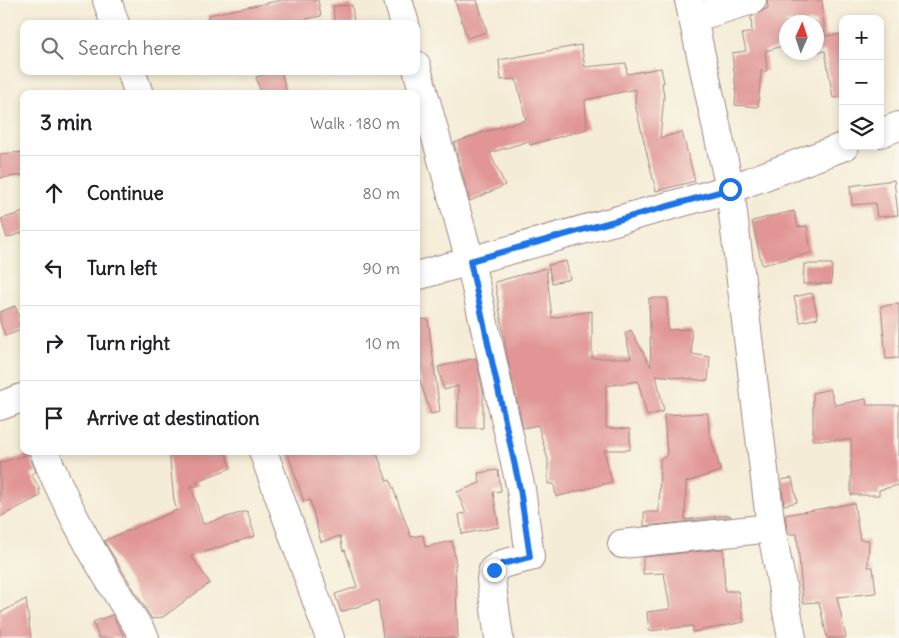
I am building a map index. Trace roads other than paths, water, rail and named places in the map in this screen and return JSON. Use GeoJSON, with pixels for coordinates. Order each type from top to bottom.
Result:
{"type":"FeatureCollection","features":[{"type":"Feature","properties":{"kind":"street"},"geometry":{"type":"LineString","coordinates":[[107,0],[114,20]]}},
{"type":"Feature","properties":{"kind":"street"},"geometry":{"type":"LineString","coordinates":[[398,0],[404,20]]}},
{"type":"Feature","properties":{"kind":"street"},"geometry":{"type":"LineString","coordinates":[[752,0],[691,9],[730,189],[771,528],[792,638]]}},
{"type":"Feature","properties":{"kind":"street"},"geometry":{"type":"LineString","coordinates":[[132,75],[138,90]]}},
{"type":"Feature","properties":{"kind":"street"},"geometry":{"type":"LineString","coordinates":[[419,75],[470,261],[520,489],[530,557],[502,564],[494,570],[491,579],[499,638]]}},
{"type":"Feature","properties":{"kind":"street"},"geometry":{"type":"LineString","coordinates":[[884,132],[899,126]]}},
{"type":"Feature","properties":{"kind":"street"},"geometry":{"type":"LineString","coordinates":[[420,275],[730,189],[839,148]]}},
{"type":"Feature","properties":{"kind":"street"},"geometry":{"type":"LineString","coordinates":[[46,455],[67,503],[113,587],[145,638]]}},
{"type":"Feature","properties":{"kind":"street"},"geometry":{"type":"LineString","coordinates":[[264,455],[330,638]]}},
{"type":"Feature","properties":{"kind":"street"},"geometry":{"type":"LineString","coordinates":[[622,544],[771,528]]}}]}
